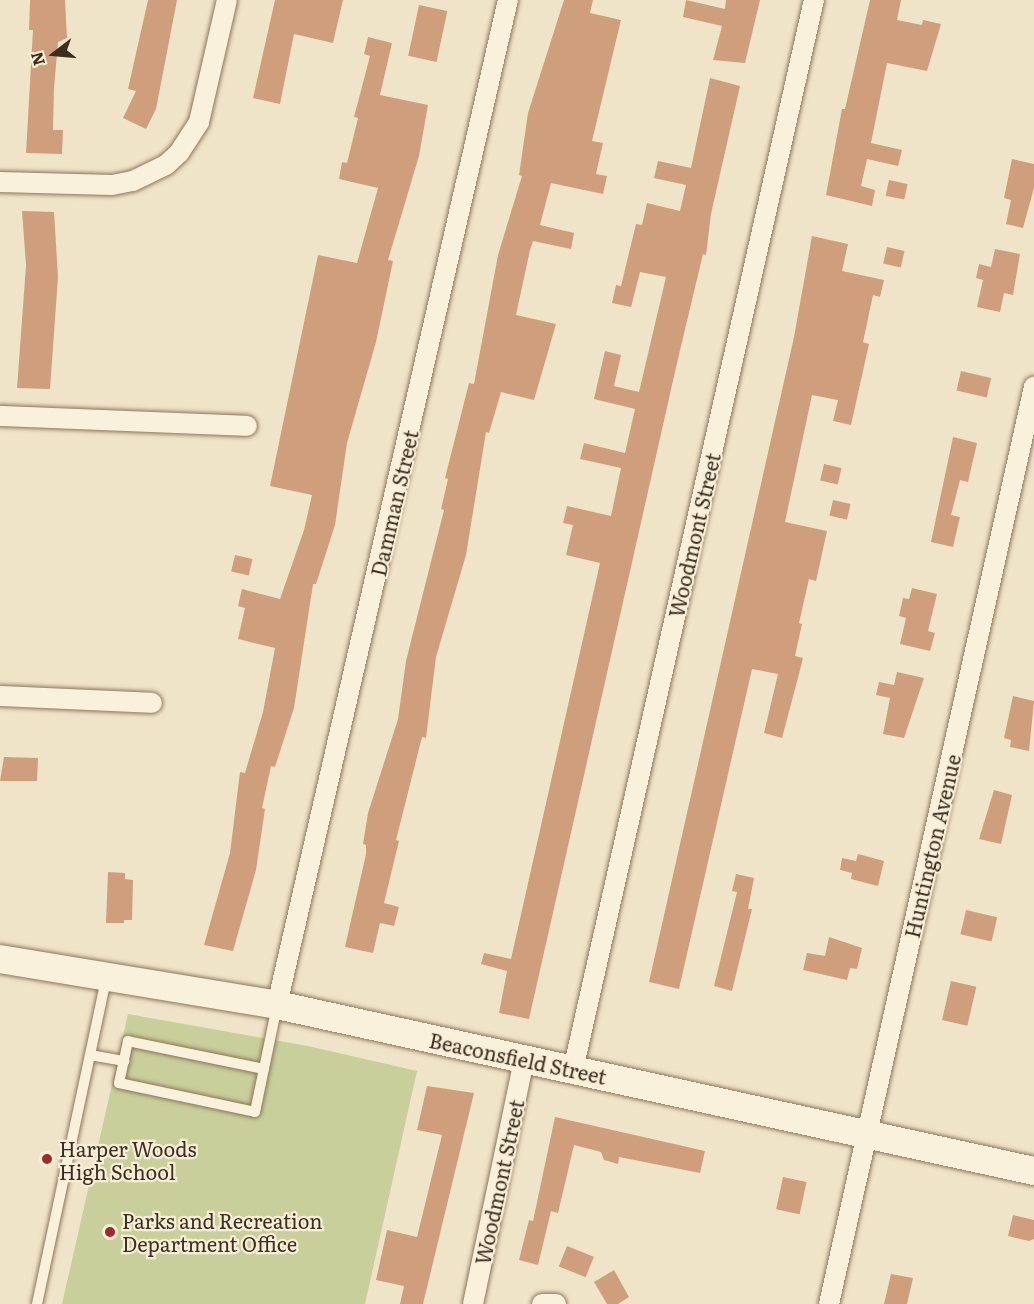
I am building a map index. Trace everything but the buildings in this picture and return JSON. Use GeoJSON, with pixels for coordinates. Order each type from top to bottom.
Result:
{"type":"FeatureCollection","features":[{"type":"Feature","properties":{"kind":"street"},"geometry":{"type":"LineString","coordinates":[[0,182],[112,185],[133,181],[166,165],[179,153],[199,122],[227,0]]}},
{"type":"Feature","properties":{"kind":"street","name":"Damman Street"},"geometry":{"type":"LineString","coordinates":[[277,1005],[508,0]]}},
{"type":"Feature","properties":{"kind":"street","name":"Woodmont Street"},"geometry":{"type":"LineString","coordinates":[[573,1070],[814,0]]}},
{"type":"Feature","properties":{"kind":"street","name":"Huntington Avenue"},"geometry":{"type":"LineString","coordinates":[[830,1304],[1034,387]]}},
{"type":"Feature","properties":{"kind":"street"},"geometry":{"type":"LineString","coordinates":[[0,416],[247,426]]}},
{"type":"Feature","properties":{"kind":"street"},"geometry":{"type":"LineString","coordinates":[[0,696],[152,704]]}},
{"type":"Feature","properties":{"kind":"street","name":"Beaconsfield Street"},"geometry":{"type":"LineString","coordinates":[[0,959],[277,1005],[1034,1171]]}},
{"type":"Feature","properties":{"kind":"street","name":"Woodmont Street"},"geometry":{"type":"LineString","coordinates":[[473,1304],[524,1060]]}},
{"type":"Feature","properties":{"kind":"street"},"geometry":{"type":"LineString","coordinates":[[542,1304],[556,1304]]}},
{"type":"Feature","properties":{"kind":"lane"},"geometry":{"type":"LineString","coordinates":[[37,1304],[106,975]]}},
{"type":"Feature","properties":{"kind":"lane"},"geometry":{"type":"LineString","coordinates":[[264,1069],[128,1041],[119,1083],[255,1112],[264,1069],[277,1005]]}},
{"type":"Feature","properties":{"kind":"lane"},"geometry":{"type":"LineString","coordinates":[[90,1055],[124,1061]]}},
{"type":"Feature","properties":{"kind":"green space"},"geometry":{"type":"Polygon","coordinates":[[[128,1014],[308,1046],[417,1071],[365,1304],[62,1304],[128,1014]]]}},
{"type":"Feature","properties":{"kind":"place","name":"Harper Woods High School"},"geometry":{"type":"Point","coordinates":[47,1159]}},
{"type":"Feature","properties":{"kind":"place","name":"Parks and Recreation Department Office"},"geometry":{"type":"Point","coordinates":[110,1232]}}]}
